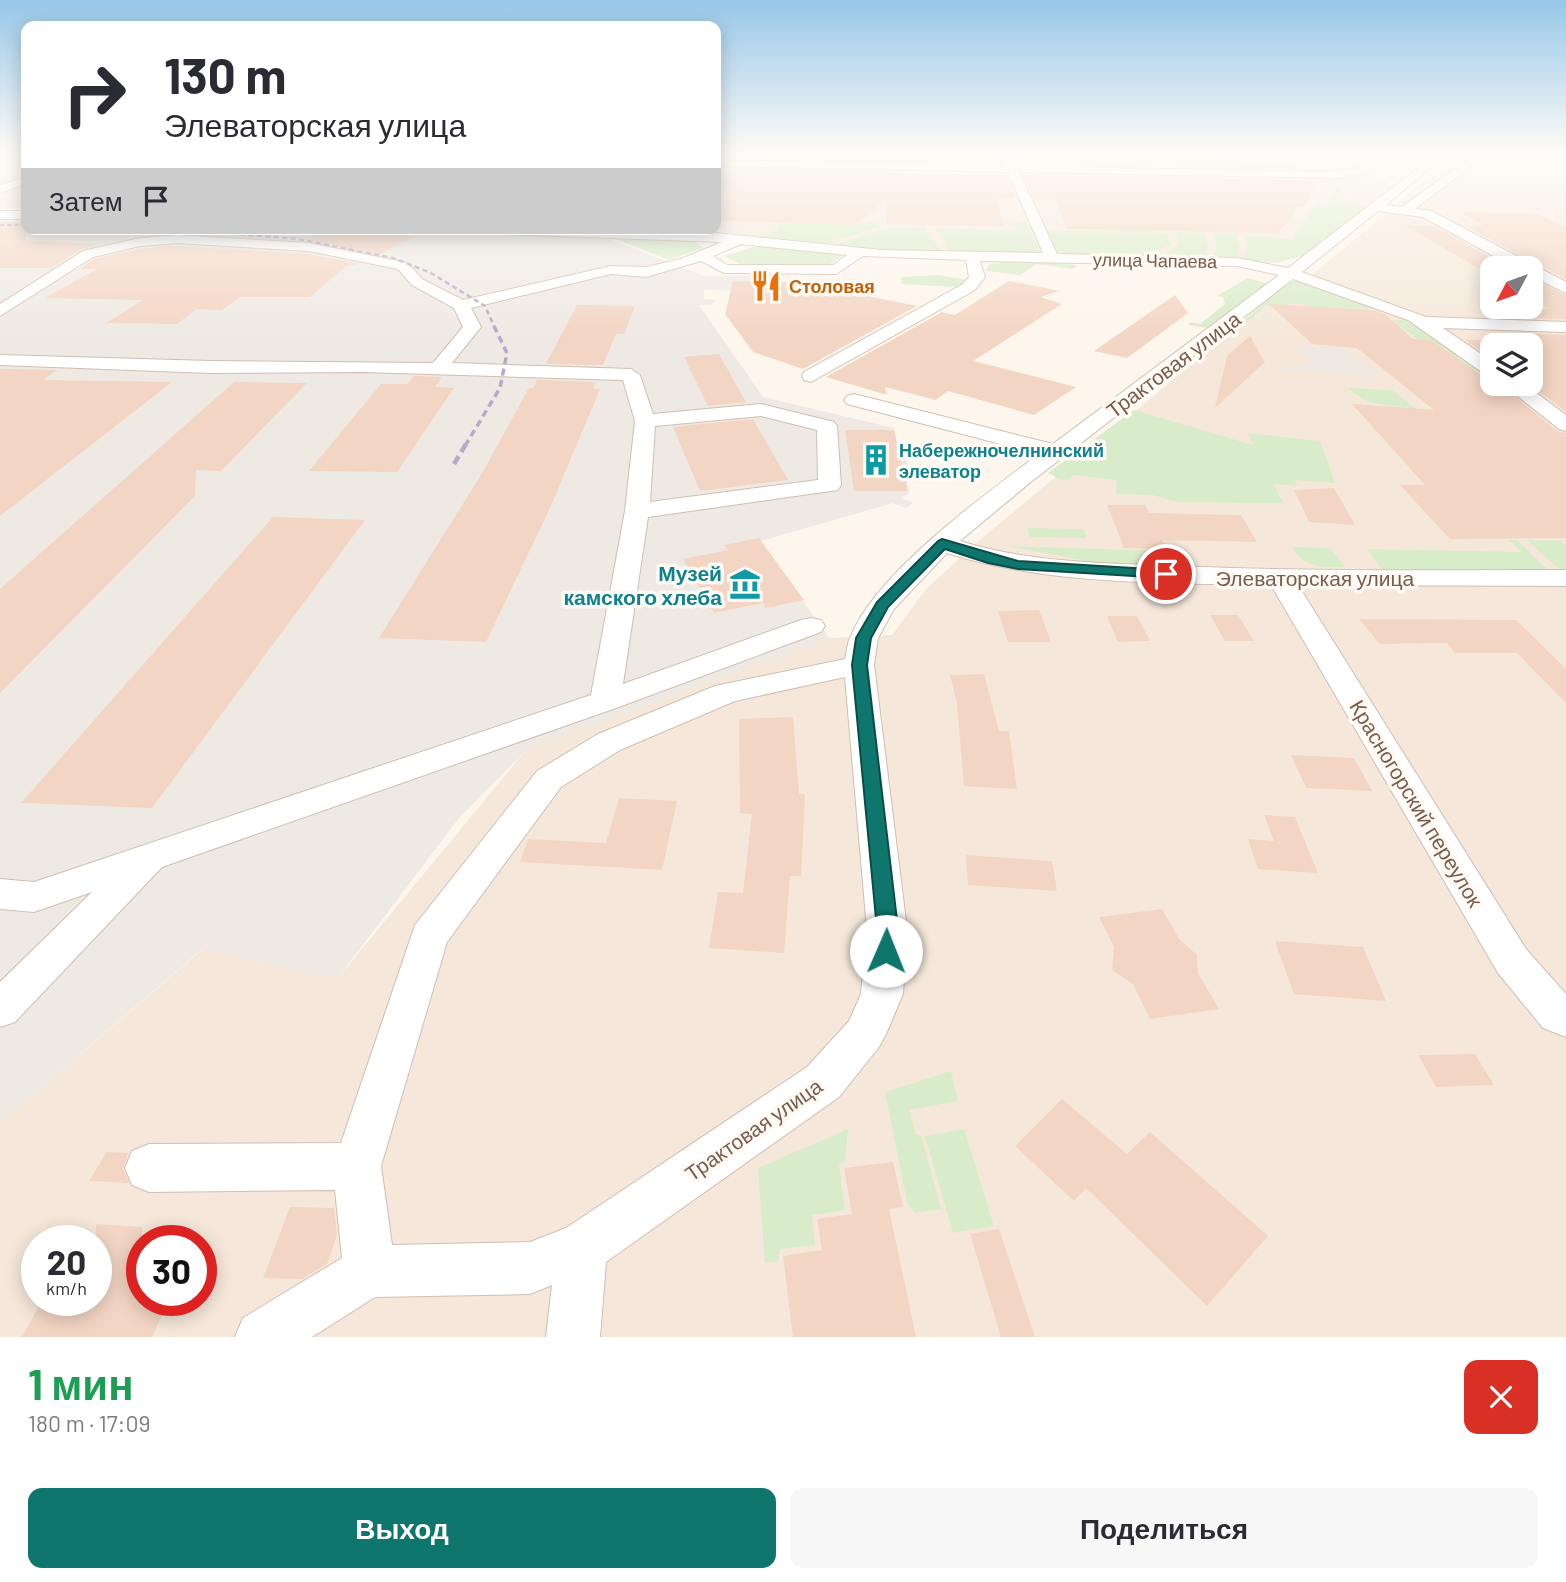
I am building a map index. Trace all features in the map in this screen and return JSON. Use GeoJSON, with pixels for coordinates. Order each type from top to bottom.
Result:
{"type":"FeatureCollection","features":[{"type":"Feature","properties":{"kind":"street"},"geometry":{"type":"LineString","coordinates":[[1033,216],[1052,258]]}},
{"type":"Feature","properties":{"kind":"street","name":"Трактовая улица"},"geometry":{"type":"LineString","coordinates":[[369,1271],[530,1268],[582,1248],[823,1083],[864,1034],[882,994],[887,929],[859,665],[863,638],[882,605],[942,543],[1056,452],[1364,216]]}},
{"type":"Feature","properties":{"kind":"street"},"geometry":{"type":"LineString","coordinates":[[1430,216],[1505,256]]}},
{"type":"Feature","properties":{"kind":"street","name":"улица Чапаева"},"geometry":{"type":"LineString","coordinates":[[673,235],[974,262],[1052,258],[1237,262],[1266,266],[1425,321]]}},
{"type":"Feature","properties":{"kind":"street"},"geometry":{"type":"LineString","coordinates":[[0,311],[88,254],[107,248],[177,239],[309,247],[403,266],[417,282],[461,305],[472,327],[439,368]]}},
{"type":"Feature","properties":{"kind":"street"},"geometry":{"type":"LineString","coordinates":[[461,305],[611,270],[646,272],[702,256],[740,239]]}},
{"type":"Feature","properties":{"kind":"street"},"geometry":{"type":"LineString","coordinates":[[836,270],[860,252]]}},
{"type":"Feature","properties":{"kind":"street"},"geometry":{"type":"LineString","coordinates":[[702,256],[724,269],[836,270],[974,262],[977,277],[969,287],[811,376]]}},
{"type":"Feature","properties":{"kind":"street"},"geometry":{"type":"LineString","coordinates":[[1544,277],[1566,288]]}},
{"type":"Feature","properties":{"kind":"street"},"geometry":{"type":"LineString","coordinates":[[1425,321],[1488,326],[1566,327]]}},
{"type":"Feature","properties":{"kind":"street"},"geometry":{"type":"LineString","coordinates":[[1425,321],[1480,361]]}},
{"type":"Feature","properties":{"kind":"street"},"geometry":{"type":"LineString","coordinates":[[0,360],[211,367],[363,366],[631,375],[645,421],[637,511],[605,701]]}},
{"type":"Feature","properties":{"kind":"street"},"geometry":{"type":"LineString","coordinates":[[1527,396],[1566,425]]}},
{"type":"Feature","properties":{"kind":"street"},"geometry":{"type":"LineString","coordinates":[[854,400],[1056,452]]}},
{"type":"Feature","properties":{"kind":"street"},"geometry":{"type":"LineString","coordinates":[[637,511],[830,485],[827,426],[761,410],[645,421]]}},
{"type":"Feature","properties":{"kind":"street","name":"Элеваторская улица"},"geometry":{"type":"LineString","coordinates":[[942,543],[993,560],[1039,567],[1280,578],[1566,578]]}},
{"type":"Feature","properties":{"kind":"street","name":"Красногорский переулок"},"geometry":{"type":"LineString","coordinates":[[1280,578],[1512,961],[1558,1015],[1566,1019]]}},
{"type":"Feature","properties":{"kind":"street"},"geometry":{"type":"LineString","coordinates":[[0,894],[34,897],[605,701],[811,626]]}},
{"type":"Feature","properties":{"kind":"street"},"geometry":{"type":"LineString","coordinates":[[262,1337],[369,1271],[358,1166],[429,936],[549,779],[608,742],[726,693],[859,665]]}},
{"type":"Feature","properties":{"kind":"street"},"geometry":{"type":"LineString","coordinates":[[0,1009],[152,856]]}},
{"type":"Feature","properties":{"kind":"street"},"geometry":{"type":"LineString","coordinates":[[149,1168],[358,1166]]}},
{"type":"Feature","properties":{"kind":"street"},"geometry":{"type":"LineString","coordinates":[[573,1337],[582,1248]]}},
{"type":"Feature","properties":{"kind":"shaded area"},"geometry":{"type":"Polygon","coordinates":[[[721,216],[1349,216],[1281,263],[883,253],[721,232],[721,216]]]}},
{"type":"Feature","properties":{"kind":"shaded area"},"geometry":{"type":"Polygon","coordinates":[[[1382,216],[1566,216],[1566,1337],[0,1337],[0,1123],[203,949],[337,979],[526,750],[829,638],[892,635],[926,589],[982,538],[1266,303],[1311,276],[1382,216]]]}},
{"type":"Feature","properties":{"kind":"shaded area","name":"Набережночелнинский элеватор"},"geometry":{"type":"Polygon","coordinates":[[[0,217],[21,218],[21,235],[522,235],[606,238],[705,276],[779,275],[778,281],[802,282],[802,292],[704,290],[704,299],[715,300],[712,305],[699,305],[763,397],[894,428],[900,456],[905,456],[908,466],[903,467],[909,493],[902,498],[913,503],[906,508],[893,503],[761,541],[829,638],[526,750],[459,818],[337,979],[202,949],[0,1123],[0,217]]]}},
{"type":"Feature","properties":{"kind":"shaded area"},"geometry":{"type":"Polygon","coordinates":[[[1298,346],[1337,347],[1376,372],[1375,375],[1276,370],[1275,368],[1284,368],[1283,365],[1328,366],[1311,364],[1308,360],[1321,360],[1302,352],[1298,346]]]}},
{"type":"Feature","properties":{"kind":"green space"},"geometry":{"type":"Polygon","coordinates":[[[1307,216],[1356,216],[1305,256],[1275,262],[1242,260],[1248,243],[1243,235],[1291,239],[1307,216]]]}},
{"type":"Feature","properties":{"kind":"green space"},"geometry":{"type":"Polygon","coordinates":[[[1014,221],[1026,222],[1039,250],[1031,254],[960,253],[950,250],[936,228],[1017,231],[1014,221]]]}},
{"type":"Feature","properties":{"kind":"green space"},"geometry":{"type":"Polygon","coordinates":[[[1041,222],[1045,222],[1047,229],[1060,231],[1149,231],[1167,234],[1172,244],[1146,257],[1067,255],[1052,249],[1041,222]]]}},
{"type":"Feature","properties":{"kind":"green space"},"geometry":{"type":"Polygon","coordinates":[[[878,223],[880,227],[828,243],[765,240],[760,237],[776,230],[778,224],[878,223]]]}},
{"type":"Feature","properties":{"kind":"green space"},"geometry":{"type":"Polygon","coordinates":[[[924,227],[941,250],[936,253],[881,251],[834,245],[888,228],[924,227]]]}},
{"type":"Feature","properties":{"kind":"green space"},"geometry":{"type":"Polygon","coordinates":[[[1180,232],[1204,233],[1208,248],[1203,259],[1157,258],[1178,246],[1177,234],[1181,234],[1180,232]]]}},
{"type":"Feature","properties":{"kind":"green space"},"geometry":{"type":"Polygon","coordinates":[[[1212,233],[1236,234],[1240,245],[1234,260],[1213,259],[1217,243],[1212,233]]]}},
{"type":"Feature","properties":{"kind":"green space"},"geometry":{"type":"Polygon","coordinates":[[[606,235],[691,239],[703,248],[669,260],[606,235]]]}},
{"type":"Feature","properties":{"kind":"green space"},"geometry":{"type":"Polygon","coordinates":[[[760,245],[844,255],[825,267],[742,265],[724,256],[760,245]]]}},
{"type":"Feature","properties":{"kind":"green space"},"geometry":{"type":"Polygon","coordinates":[[[1063,261],[1078,266],[1072,269],[1037,264],[1020,275],[986,271],[989,264],[1063,261]]]}},
{"type":"Feature","properties":{"kind":"green space"},"geometry":{"type":"Polygon","coordinates":[[[938,275],[968,280],[963,287],[940,297],[956,287],[902,284],[901,277],[938,275]]]}},
{"type":"Feature","properties":{"kind":"green space"},"geometry":{"type":"Polygon","coordinates":[[[1248,278],[1267,284],[1207,328],[1188,325],[1191,322],[1200,324],[1225,304],[1223,297],[1217,296],[1248,278]]]}},
{"type":"Feature","properties":{"kind":"green space"},"geometry":{"type":"Polygon","coordinates":[[[1295,281],[1388,309],[1309,308],[1304,304],[1288,304],[1291,308],[1265,306],[1238,331],[1232,330],[1266,301],[1264,299],[1286,283],[1295,281]]]}},
{"type":"Feature","properties":{"kind":"green space"},"geometry":{"type":"Polygon","coordinates":[[[1392,320],[1412,320],[1480,368],[1480,372],[1463,372],[1392,320]]]}},
{"type":"Feature","properties":{"kind":"green space"},"geometry":{"type":"Polygon","coordinates":[[[1347,388],[1392,390],[1417,410],[1368,402],[1347,388]]]}},
{"type":"Feature","properties":{"kind":"green space"},"geometry":{"type":"Polygon","coordinates":[[[1134,410],[1253,445],[1248,433],[1320,441],[1335,483],[1295,480],[1297,486],[1274,484],[1283,503],[1177,502],[1153,495],[1116,494],[1117,480],[1074,475],[1071,479],[1062,480],[1048,473],[1134,410]]]}},
{"type":"Feature","properties":{"kind":"green space"},"geometry":{"type":"Polygon","coordinates":[[[1027,528],[1083,529],[1087,538],[1030,537],[1027,528]]]}},
{"type":"Feature","properties":{"kind":"green space"},"geometry":{"type":"Polygon","coordinates":[[[1509,540],[1517,540],[1549,571],[1382,569],[1367,549],[1522,552],[1509,540]]]}},
{"type":"Feature","properties":{"kind":"green space"},"geometry":{"type":"Polygon","coordinates":[[[1527,540],[1561,541],[1566,545],[1566,570],[1560,570],[1527,540]]]}},
{"type":"Feature","properties":{"kind":"green space"},"geometry":{"type":"Polygon","coordinates":[[[1007,546],[1166,551],[1175,568],[1098,563],[1007,546]]]}},
{"type":"Feature","properties":{"kind":"green space"},"geometry":{"type":"Polygon","coordinates":[[[1291,547],[1330,548],[1345,567],[1309,563],[1291,547]]]}},
{"type":"Feature","properties":{"kind":"green space"},"geometry":{"type":"Polygon","coordinates":[[[951,1071],[958,1101],[909,1110],[916,1135],[921,1135],[941,1209],[915,1213],[907,1202],[885,1092],[951,1071]]]}},
{"type":"Feature","properties":{"kind":"green space"},"geometry":{"type":"Polygon","coordinates":[[[848,1129],[845,1161],[839,1165],[845,1210],[812,1215],[815,1245],[780,1249],[778,1261],[765,1263],[758,1168],[848,1129]]]}},
{"type":"Feature","properties":{"kind":"green space"},"geometry":{"type":"Polygon","coordinates":[[[964,1129],[994,1226],[953,1233],[925,1136],[964,1129]]]}},
{"type":"Feature","properties":{"kind":"building"},"geometry":{"type":"Polygon","coordinates":[[[721,216],[866,216],[856,225],[721,220],[721,216]]]}},
{"type":"Feature","properties":{"kind":"building"},"geometry":{"type":"Polygon","coordinates":[[[886,216],[1001,216],[1004,226],[887,224],[886,216]]]}},
{"type":"Feature","properties":{"kind":"building"},"geometry":{"type":"Polygon","coordinates":[[[1062,216],[1293,216],[1277,233],[1067,229],[1062,216]]]}},
{"type":"Feature","properties":{"kind":"building"},"geometry":{"type":"Polygon","coordinates":[[[1468,216],[1543,216],[1566,228],[1566,279],[1544,267],[1544,256],[1522,256],[1465,226],[1484,226],[1468,216]]]}},
{"type":"Feature","properties":{"kind":"building"},"geometry":{"type":"Polygon","coordinates":[[[0,222],[21,222],[21,235],[26,235],[26,241],[103,244],[82,249],[51,268],[0,268],[0,222]]]}},
{"type":"Feature","properties":{"kind":"building"},"geometry":{"type":"Polygon","coordinates":[[[1406,226],[1434,226],[1488,256],[1480,256],[1480,269],[1406,226]]]}},
{"type":"Feature","properties":{"kind":"building"},"geometry":{"type":"Polygon","coordinates":[[[313,235],[416,236],[379,255],[305,240],[313,235]]]}},
{"type":"Feature","properties":{"kind":"building"},"geometry":{"type":"Polygon","coordinates":[[[169,246],[309,254],[360,264],[346,266],[310,297],[240,297],[222,310],[197,309],[177,324],[106,323],[143,300],[45,298],[97,269],[80,269],[94,259],[169,246]]]}},
{"type":"Feature","properties":{"kind":"building"},"geometry":{"type":"Polygon","coordinates":[[[733,281],[861,284],[862,295],[917,306],[803,369],[753,352],[725,314],[733,281]]]}},
{"type":"Feature","properties":{"kind":"building"},"geometry":{"type":"Polygon","coordinates":[[[1009,281],[1060,291],[1041,297],[1062,304],[973,361],[1076,387],[1034,415],[948,391],[936,400],[885,387],[887,395],[826,377],[942,312],[955,315],[1009,281]]]}},
{"type":"Feature","properties":{"kind":"building"},"geometry":{"type":"Polygon","coordinates":[[[1544,285],[1566,295],[1566,319],[1543,318],[1544,309],[1550,309],[1544,306],[1544,285]]]}},
{"type":"Feature","properties":{"kind":"building"},"geometry":{"type":"Polygon","coordinates":[[[1175,295],[1188,313],[1127,358],[1094,351],[1175,295]]]}},
{"type":"Feature","properties":{"kind":"building"},"geometry":{"type":"Polygon","coordinates":[[[1269,304],[1371,310],[1385,314],[1413,339],[1431,340],[1480,374],[1480,396],[1514,396],[1557,431],[1566,433],[1566,538],[1450,539],[1400,485],[1425,485],[1352,404],[1434,410],[1357,348],[1312,344],[1269,304]]]}},
{"type":"Feature","properties":{"kind":"building"},"geometry":{"type":"Polygon","coordinates":[[[577,305],[635,306],[624,334],[616,334],[603,365],[546,364],[577,305]]]}},
{"type":"Feature","properties":{"kind":"building"},"geometry":{"type":"Polygon","coordinates":[[[1543,334],[1566,335],[1566,412],[1543,394],[1543,334]]]}},
{"type":"Feature","properties":{"kind":"building"},"geometry":{"type":"Polygon","coordinates":[[[1250,336],[1265,362],[1215,408],[1227,356],[1250,336]]]}},
{"type":"Feature","properties":{"kind":"building"},"geometry":{"type":"Polygon","coordinates":[[[1465,340],[1480,340],[1480,350],[1465,340]]]}},
{"type":"Feature","properties":{"kind":"building"},"geometry":{"type":"Polygon","coordinates":[[[719,354],[746,402],[708,406],[684,357],[719,354]]]}},
{"type":"Feature","properties":{"kind":"building"},"geometry":{"type":"Polygon","coordinates":[[[0,369],[57,370],[43,380],[172,382],[0,516],[0,369]]]}},
{"type":"Feature","properties":{"kind":"building"},"geometry":{"type":"Polygon","coordinates":[[[414,376],[442,377],[435,387],[454,388],[397,472],[309,471],[381,384],[407,384],[414,376]]]}},
{"type":"Feature","properties":{"kind":"building"},"geometry":{"type":"Polygon","coordinates":[[[537,380],[596,382],[593,389],[600,389],[551,506],[486,642],[379,638],[481,475],[529,388],[533,388],[537,380]]]}},
{"type":"Feature","properties":{"kind":"building"},"geometry":{"type":"Polygon","coordinates":[[[234,382],[307,383],[221,471],[196,470],[195,496],[0,693],[0,589],[234,382]]]}},
{"type":"Feature","properties":{"kind":"building"},"geometry":{"type":"Polygon","coordinates":[[[753,419],[788,480],[700,491],[673,427],[753,419]]]}},
{"type":"Feature","properties":{"kind":"building","name":"Набережночелнинский элеватор"},"geometry":{"type":"Polygon","coordinates":[[[845,430],[894,430],[908,491],[854,491],[845,430]]]}},
{"type":"Feature","properties":{"kind":"building"},"geometry":{"type":"Polygon","coordinates":[[[1334,488],[1355,525],[1309,522],[1294,490],[1334,488]]]}},
{"type":"Feature","properties":{"kind":"building"},"geometry":{"type":"Polygon","coordinates":[[[1107,505],[1145,505],[1149,513],[1241,515],[1257,542],[1162,540],[1167,549],[1124,548],[1107,505]]]}},
{"type":"Feature","properties":{"kind":"building"},"geometry":{"type":"Polygon","coordinates":[[[273,517],[365,520],[152,808],[21,803],[273,517]]]}},
{"type":"Feature","properties":{"kind":"building","name":"Музей камского хлеба"},"geometry":{"type":"Polygon","coordinates":[[[759,538],[804,600],[766,608],[763,603],[714,613],[683,559],[728,550],[724,545],[759,538]]]}},
{"type":"Feature","properties":{"kind":"building"},"geometry":{"type":"Polygon","coordinates":[[[1039,610],[1051,642],[1008,642],[998,611],[1039,610]]]}},
{"type":"Feature","properties":{"kind":"building"},"geometry":{"type":"Polygon","coordinates":[[[1210,615],[1238,615],[1254,641],[1225,641],[1210,615]]]}},
{"type":"Feature","properties":{"kind":"building"},"geometry":{"type":"Polygon","coordinates":[[[1107,616],[1137,616],[1150,641],[1118,642],[1107,616]]]}},
{"type":"Feature","properties":{"kind":"building"},"geometry":{"type":"Polygon","coordinates":[[[1359,619],[1516,620],[1566,669],[1566,703],[1517,653],[1455,653],[1447,643],[1380,644],[1359,619]]]}},
{"type":"Feature","properties":{"kind":"building"},"geometry":{"type":"Polygon","coordinates":[[[984,674],[999,731],[1009,731],[1017,789],[964,786],[957,703],[950,675],[984,674]]]}},
{"type":"Feature","properties":{"kind":"building"},"geometry":{"type":"Polygon","coordinates":[[[793,717],[799,794],[805,794],[801,876],[790,876],[784,953],[709,948],[718,892],[743,893],[752,814],[740,813],[739,719],[793,717]]]}},
{"type":"Feature","properties":{"kind":"building"},"geometry":{"type":"Polygon","coordinates":[[[1291,755],[1354,758],[1372,791],[1306,788],[1291,755]]]}},
{"type":"Feature","properties":{"kind":"building"},"geometry":{"type":"Polygon","coordinates":[[[619,798],[677,801],[662,870],[520,862],[528,839],[606,843],[619,798]]]}},
{"type":"Feature","properties":{"kind":"building"},"geometry":{"type":"Polygon","coordinates":[[[1264,815],[1295,817],[1318,873],[1258,869],[1248,839],[1274,841],[1264,815]]]}},
{"type":"Feature","properties":{"kind":"building"},"geometry":{"type":"Polygon","coordinates":[[[966,855],[1052,861],[1057,891],[968,885],[966,855]]]}},
{"type":"Feature","properties":{"kind":"building"},"geometry":{"type":"Polygon","coordinates":[[[1162,909],[1179,939],[1197,955],[1198,973],[1219,1009],[1150,1019],[1133,984],[1112,970],[1114,947],[1099,917],[1162,909]]]}},
{"type":"Feature","properties":{"kind":"building"},"geometry":{"type":"Polygon","coordinates":[[[1275,941],[1363,947],[1386,1001],[1294,994],[1275,941]]]}},
{"type":"Feature","properties":{"kind":"building"},"geometry":{"type":"Polygon","coordinates":[[[1475,1054],[1494,1085],[1436,1087],[1418,1055],[1475,1054]]]}},
{"type":"Feature","properties":{"kind":"building"},"geometry":{"type":"Polygon","coordinates":[[[1062,1099],[1127,1154],[1150,1132],[1268,1236],[1207,1306],[1086,1188],[1074,1201],[1015,1146],[1062,1099]]]}},
{"type":"Feature","properties":{"kind":"building"},"geometry":{"type":"Polygon","coordinates":[[[107,1152],[128,1153],[123,1169],[129,1183],[89,1181],[107,1152]]]}},
{"type":"Feature","properties":{"kind":"building"},"geometry":{"type":"Polygon","coordinates":[[[893,1162],[903,1207],[889,1209],[916,1337],[793,1337],[783,1256],[822,1250],[817,1219],[852,1214],[844,1168],[893,1162]]]}},
{"type":"Feature","properties":{"kind":"building"},"geometry":{"type":"Polygon","coordinates":[[[290,1207],[334,1208],[337,1235],[327,1264],[302,1279],[263,1278],[290,1207]]]}},
{"type":"Feature","properties":{"kind":"building"},"geometry":{"type":"Polygon","coordinates":[[[112,1225],[126,1226],[126,1316],[162,1316],[152,1337],[22,1337],[33,1316],[112,1316],[112,1225]]]}},
{"type":"Feature","properties":{"kind":"building"},"geometry":{"type":"Polygon","coordinates":[[[999,1229],[1035,1337],[1001,1337],[970,1234],[999,1229]]]}},
{"type":"Feature","properties":{"kind":"railway"},"geometry":{"type":"LineString","coordinates":[[0,225],[21,225]]}},
{"type":"Feature","properties":{"kind":"railway"},"geometry":{"type":"LineString","coordinates":[[248,235],[298,239],[393,258],[431,273],[485,306],[494,326]]}},
{"type":"Feature","properties":{"kind":"railway"},"geometry":{"type":"LineString","coordinates":[[465,446],[500,388],[507,353],[493,324]]}},
{"type":"Feature","properties":{"kind":"railway"},"geometry":{"type":"LineString","coordinates":[[454,464],[466,444]]}},
{"type":"Feature","properties":{"kind":"place","name":"Столовая"},"geometry":{"type":"Point","coordinates":[766,286]}},
{"type":"Feature","properties":{"kind":"place","name":"Набережночелнинский элеватор"},"geometry":{"type":"Point","coordinates":[876,460]}},
{"type":"Feature","properties":{"kind":"place","name":"Музей камского хлеба"},"geometry":{"type":"Point","coordinates":[745,584]}},
{"type":"Feature","properties":{"kind":"route"},"geometry":{"type":"LineString","coordinates":[[886,951],[887,929],[859,665],[863,638],[882,605],[942,543],[993,560],[1018,565],[1166,574]]}}]}
